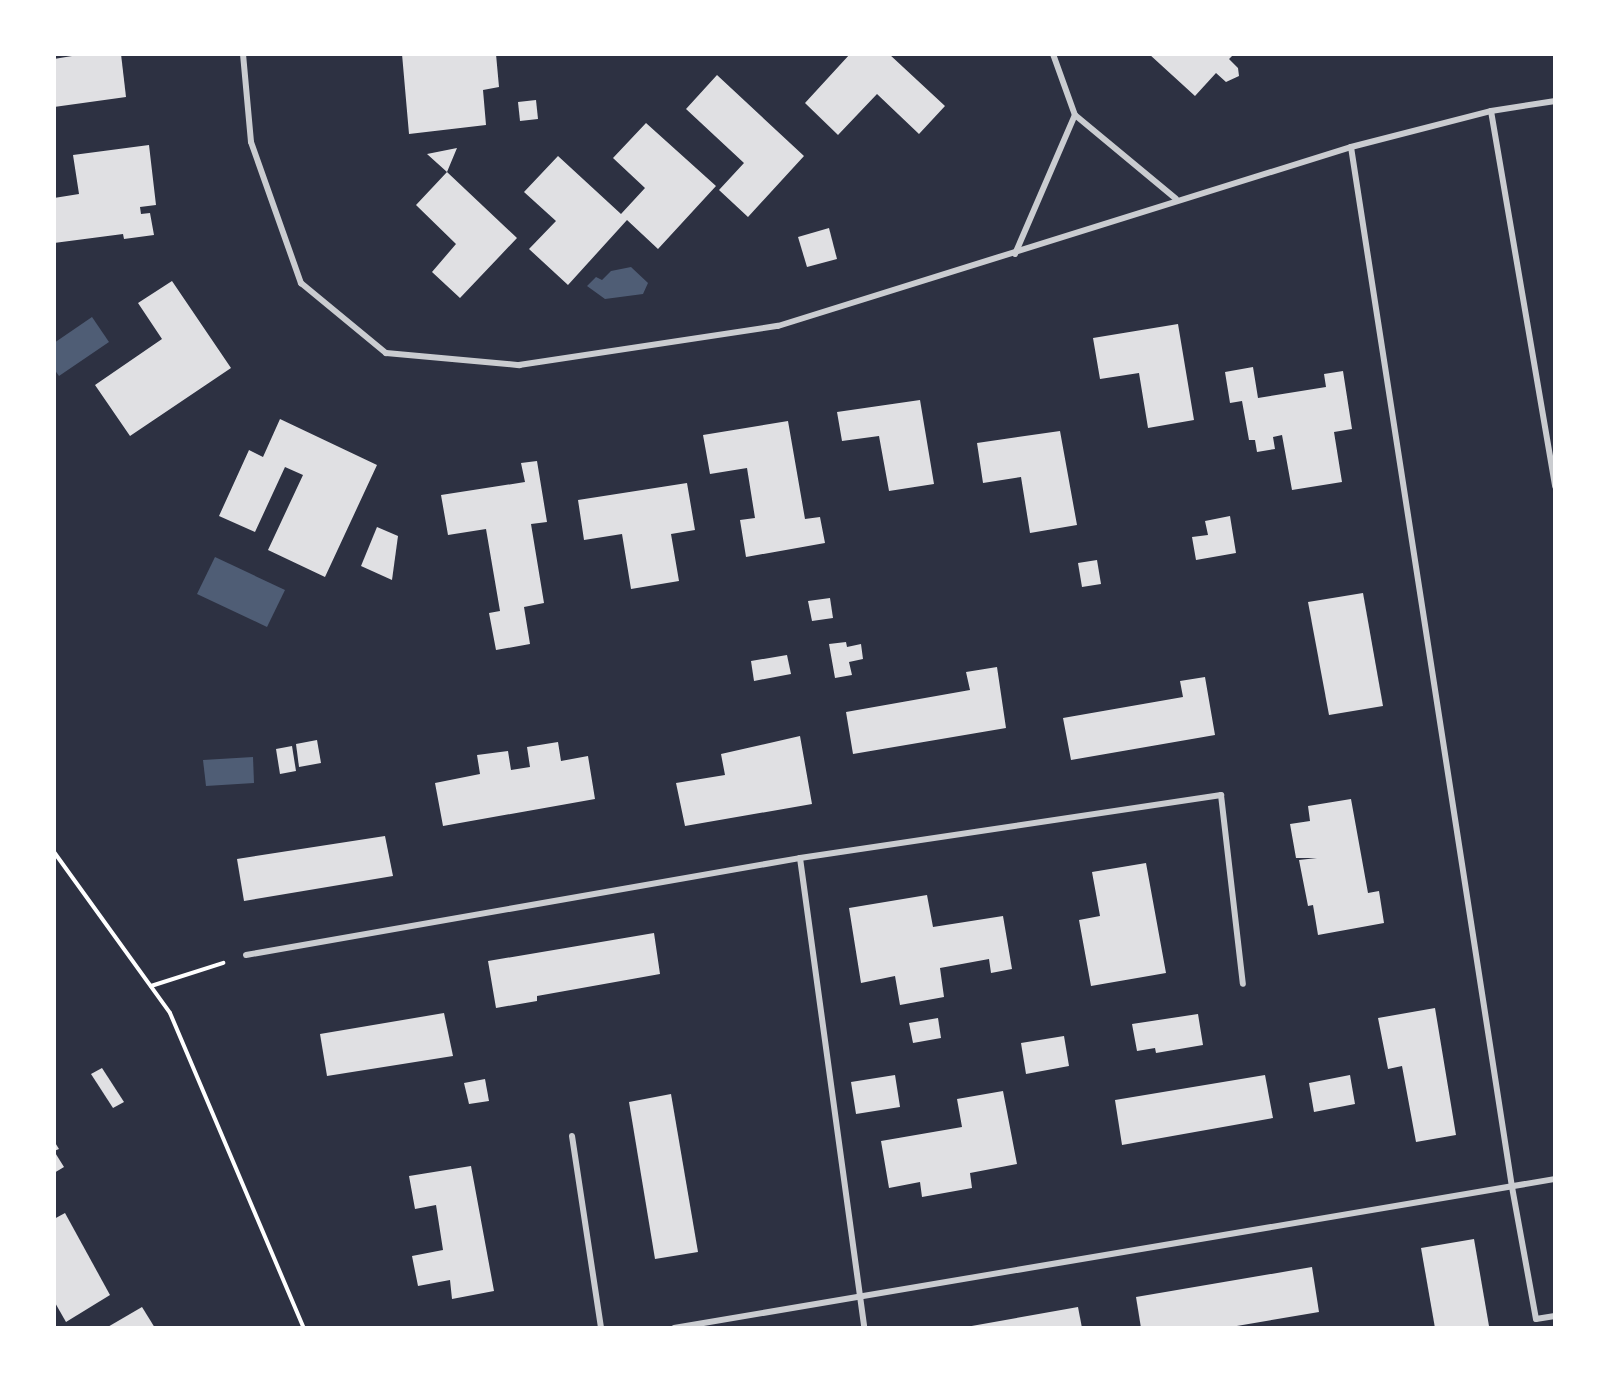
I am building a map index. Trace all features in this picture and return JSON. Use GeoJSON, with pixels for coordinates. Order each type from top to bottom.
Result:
{"type":"FeatureCollection","features":[{"type":"Feature","properties":{"kind":"street"},"geometry":{"type":"LineString","coordinates":[[243,54],[251,142],[301,283],[386,353],[519,365],[778,326],[1016,254],[1176,199],[1351,147],[1491,111],[1555,101]]}},
{"type":"Feature","properties":{"kind":"street"},"geometry":{"type":"LineString","coordinates":[[1053,54],[1075,115],[1176,199]]}},
{"type":"Feature","properties":{"kind":"street"},"geometry":{"type":"LineString","coordinates":[[1491,111],[1555,487]]}},
{"type":"Feature","properties":{"kind":"street"},"geometry":{"type":"LineString","coordinates":[[1016,254],[1075,115]]}},
{"type":"Feature","properties":{"kind":"street"},"geometry":{"type":"LineString","coordinates":[[1351,147],[1512,1187],[1536,1319],[1555,1316]]}},
{"type":"Feature","properties":{"kind":"street"},"geometry":{"type":"LineString","coordinates":[[246,955],[800,858],[1221,795],[1243,984]]}},
{"type":"Feature","properties":{"kind":"street"},"geometry":{"type":"LineString","coordinates":[[800,858],[864,1328]]}},
{"type":"Feature","properties":{"kind":"street"},"geometry":{"type":"LineString","coordinates":[[572,1136],[600,1328]]}},
{"type":"Feature","properties":{"kind":"street"},"geometry":{"type":"LineString","coordinates":[[674,1328],[1555,1179]]}},
{"type":"Feature","properties":{"kind":"path"},"geometry":{"type":"LineString","coordinates":[[54,852],[170,1014],[303,1328]]}},
{"type":"Feature","properties":{"kind":"path"},"geometry":{"type":"LineString","coordinates":[[151,986],[246,955]]}},
{"type":"Feature","properties":{"kind":"water"},"geometry":{"type":"Polygon","coordinates":[[[631,267],[648,283],[643,294],[605,299],[587,286],[596,277],[602,280],[611,271],[631,267]]]}},
{"type":"Feature","properties":{"kind":"water"},"geometry":{"type":"Polygon","coordinates":[[[92,317],[109,342],[59,376],[54,369],[54,343],[92,317]]]}},
{"type":"Feature","properties":{"kind":"water"},"geometry":{"type":"Polygon","coordinates":[[[215,557],[285,590],[267,627],[197,594],[215,557]]]}},
{"type":"Feature","properties":{"kind":"water"},"geometry":{"type":"Polygon","coordinates":[[[253,757],[254,783],[206,786],[203,760],[253,757]]]}},
{"type":"Feature","properties":{"kind":"building"},"geometry":{"type":"Polygon","coordinates":[[[84,54],[121,54],[126,97],[54,107],[54,59],[84,54]]]}},
{"type":"Feature","properties":{"kind":"building"},"geometry":{"type":"Polygon","coordinates":[[[402,54],[496,54],[499,87],[483,90],[486,125],[409,134],[402,54]]]}},
{"type":"Feature","properties":{"kind":"building"},"geometry":{"type":"Polygon","coordinates":[[[850,54],[889,54],[945,106],[919,134],[877,94],[838,135],[805,103],[850,54]]]}},
{"type":"Feature","properties":{"kind":"building"},"geometry":{"type":"Polygon","coordinates":[[[1149,54],[1234,54],[1229,59],[1238,68],[1239,76],[1226,82],[1216,73],[1195,96],[1149,54]]]}},
{"type":"Feature","properties":{"kind":"building"},"geometry":{"type":"Polygon","coordinates":[[[717,75],[804,156],[748,217],[719,190],[744,163],[686,109],[717,75]]]}},
{"type":"Feature","properties":{"kind":"building"},"geometry":{"type":"Polygon","coordinates":[[[536,100],[538,119],[520,121],[518,102],[536,100]]]}},
{"type":"Feature","properties":{"kind":"building"},"geometry":{"type":"Polygon","coordinates":[[[646,123],[716,186],[658,249],[627,220],[568,285],[529,249],[556,221],[524,192],[558,156],[621,214],[645,188],[613,158],[646,123]]]}},
{"type":"Feature","properties":{"kind":"building"},"geometry":{"type":"Polygon","coordinates":[[[149,145],[156,205],[140,207],[141,214],[150,213],[154,235],[124,239],[123,234],[54,243],[54,198],[79,194],[73,155],[149,145]]]}},
{"type":"Feature","properties":{"kind":"building"},"geometry":{"type":"Polygon","coordinates":[[[457,148],[447,172],[427,154],[457,148]]]}},
{"type":"Feature","properties":{"kind":"building"},"geometry":{"type":"Polygon","coordinates":[[[447,172],[517,238],[460,298],[432,272],[456,244],[416,205],[447,172]]]}},
{"type":"Feature","properties":{"kind":"building"},"geometry":{"type":"Polygon","coordinates":[[[829,228],[837,259],[807,267],[798,237],[829,228]]]}},
{"type":"Feature","properties":{"kind":"building"},"geometry":{"type":"Polygon","coordinates":[[[172,281],[231,368],[130,436],[95,385],[162,339],[138,303],[172,281]]]}},
{"type":"Feature","properties":{"kind":"building"},"geometry":{"type":"Polygon","coordinates":[[[1178,324],[1194,420],[1148,428],[1139,373],[1100,379],[1093,338],[1178,324]]]}},
{"type":"Feature","properties":{"kind":"building"},"geometry":{"type":"Polygon","coordinates":[[[1253,367],[1258,398],[1326,387],[1324,374],[1343,371],[1352,429],[1334,432],[1342,482],[1292,490],[1282,435],[1273,437],[1275,449],[1257,452],[1255,440],[1249,440],[1242,401],[1230,403],[1225,372],[1253,367]]]}},
{"type":"Feature","properties":{"kind":"building"},"geometry":{"type":"Polygon","coordinates":[[[920,400],[934,484],[889,491],[879,436],[842,441],[837,412],[920,400]]]}},
{"type":"Feature","properties":{"kind":"building"},"geometry":{"type":"Polygon","coordinates":[[[280,419],[377,465],[325,577],[268,550],[303,475],[285,467],[255,532],[219,516],[249,450],[263,457],[280,419]]]}},
{"type":"Feature","properties":{"kind":"building"},"geometry":{"type":"Polygon","coordinates":[[[788,421],[805,519],[820,517],[825,543],[746,557],[740,520],[755,518],[747,468],[710,474],[703,435],[788,421]]]}},
{"type":"Feature","properties":{"kind":"building"},"geometry":{"type":"Polygon","coordinates":[[[1060,431],[1077,525],[1030,533],[1021,477],[983,483],[977,443],[1060,431]]]}},
{"type":"Feature","properties":{"kind":"building"},"geometry":{"type":"Polygon","coordinates":[[[537,461],[547,522],[531,524],[544,603],[524,607],[530,644],[496,650],[489,613],[500,611],[486,529],[448,535],[441,495],[525,482],[521,463],[537,461]]]}},
{"type":"Feature","properties":{"kind":"building"},"geometry":{"type":"Polygon","coordinates":[[[687,483],[695,530],[671,534],[679,581],[631,589],[622,534],[584,540],[578,500],[687,483]]]}},
{"type":"Feature","properties":{"kind":"building"},"geometry":{"type":"Polygon","coordinates":[[[1230,516],[1236,553],[1196,560],[1192,537],[1208,535],[1205,521],[1230,516]]]}},
{"type":"Feature","properties":{"kind":"building"},"geometry":{"type":"Polygon","coordinates":[[[377,527],[398,536],[392,580],[361,566],[377,527]]]}},
{"type":"Feature","properties":{"kind":"building"},"geometry":{"type":"Polygon","coordinates":[[[1097,560],[1101,584],[1082,587],[1078,563],[1097,560]]]}},
{"type":"Feature","properties":{"kind":"building"},"geometry":{"type":"Polygon","coordinates":[[[1363,593],[1383,706],[1329,715],[1308,602],[1363,593]]]}},
{"type":"Feature","properties":{"kind":"building"},"geometry":{"type":"Polygon","coordinates":[[[830,598],[833,618],[812,621],[808,601],[830,598]]]}},
{"type":"Feature","properties":{"kind":"building"},"geometry":{"type":"Polygon","coordinates":[[[846,642],[847,647],[861,644],[863,659],[849,662],[852,675],[835,678],[829,644],[846,642]]]}},
{"type":"Feature","properties":{"kind":"building"},"geometry":{"type":"Polygon","coordinates":[[[787,655],[791,674],[754,681],[751,661],[787,655]]]}},
{"type":"Feature","properties":{"kind":"building"},"geometry":{"type":"Polygon","coordinates":[[[997,667],[1006,728],[853,754],[846,712],[970,690],[966,672],[997,667]]]}},
{"type":"Feature","properties":{"kind":"building"},"geometry":{"type":"Polygon","coordinates":[[[1205,677],[1215,735],[1071,760],[1063,718],[1183,697],[1180,681],[1205,677]]]}},
{"type":"Feature","properties":{"kind":"building"},"geometry":{"type":"Polygon","coordinates":[[[800,736],[812,804],[685,826],[676,783],[725,775],[721,754],[800,736]]]}},
{"type":"Feature","properties":{"kind":"building"},"geometry":{"type":"Polygon","coordinates":[[[317,740],[321,763],[299,767],[296,744],[317,740]]]}},
{"type":"Feature","properties":{"kind":"building"},"geometry":{"type":"Polygon","coordinates":[[[558,742],[561,761],[588,756],[595,799],[443,826],[435,783],[480,774],[477,755],[508,751],[511,770],[530,767],[527,747],[558,742]]]}},
{"type":"Feature","properties":{"kind":"building"},"geometry":{"type":"Polygon","coordinates":[[[292,746],[296,771],[280,774],[276,749],[292,746]]]}},
{"type":"Feature","properties":{"kind":"building"},"geometry":{"type":"Polygon","coordinates":[[[1351,799],[1368,893],[1379,891],[1384,923],[1318,935],[1313,905],[1308,906],[1299,860],[1317,858],[1296,858],[1290,824],[1310,821],[1308,806],[1351,799]]]}},
{"type":"Feature","properties":{"kind":"building"},"geometry":{"type":"Polygon","coordinates":[[[385,836],[393,876],[244,901],[237,859],[385,836]]]}},
{"type":"Feature","properties":{"kind":"building"},"geometry":{"type":"Polygon","coordinates":[[[1146,863],[1166,973],[1091,986],[1079,920],[1100,916],[1092,872],[1146,863]]]}},
{"type":"Feature","properties":{"kind":"building"},"geometry":{"type":"Polygon","coordinates":[[[927,895],[933,927],[1003,916],[1012,969],[991,973],[989,959],[940,968],[944,997],[900,1005],[895,976],[861,983],[849,908],[927,895]]]}},
{"type":"Feature","properties":{"kind":"building"},"geometry":{"type":"Polygon","coordinates":[[[654,933],[660,974],[537,996],[537,1001],[496,1008],[488,961],[654,933]]]}},
{"type":"Feature","properties":{"kind":"building"},"geometry":{"type":"Polygon","coordinates":[[[1435,1008],[1456,1135],[1416,1142],[1402,1066],[1388,1069],[1378,1018],[1435,1008]]]}},
{"type":"Feature","properties":{"kind":"building"},"geometry":{"type":"Polygon","coordinates":[[[444,1013],[453,1056],[327,1076],[320,1034],[444,1013]]]}},
{"type":"Feature","properties":{"kind":"building"},"geometry":{"type":"Polygon","coordinates":[[[1198,1014],[1203,1045],[1156,1053],[1155,1048],[1137,1051],[1132,1024],[1198,1014]]]}},
{"type":"Feature","properties":{"kind":"building"},"geometry":{"type":"Polygon","coordinates":[[[938,1018],[941,1038],[913,1043],[909,1023],[938,1018]]]}},
{"type":"Feature","properties":{"kind":"building"},"geometry":{"type":"Polygon","coordinates":[[[1064,1036],[1069,1066],[1026,1074],[1021,1043],[1064,1036]]]}},
{"type":"Feature","properties":{"kind":"building"},"geometry":{"type":"Polygon","coordinates":[[[102,1068],[124,1102],[113,1108],[91,1074],[102,1068]]]}},
{"type":"Feature","properties":{"kind":"building"},"geometry":{"type":"Polygon","coordinates":[[[895,1075],[900,1107],[856,1114],[851,1082],[895,1075]]]}},
{"type":"Feature","properties":{"kind":"building"},"geometry":{"type":"Polygon","coordinates":[[[1265,1075],[1273,1118],[1122,1145],[1115,1100],[1265,1075]]]}},
{"type":"Feature","properties":{"kind":"building"},"geometry":{"type":"Polygon","coordinates":[[[1350,1075],[1355,1104],[1314,1112],[1309,1083],[1350,1075]]]}},
{"type":"Feature","properties":{"kind":"building"},"geometry":{"type":"Polygon","coordinates":[[[485,1079],[489,1101],[469,1104],[464,1083],[485,1079]]]}},
{"type":"Feature","properties":{"kind":"building"},"geometry":{"type":"Polygon","coordinates":[[[1003,1091],[1017,1164],[970,1173],[972,1188],[922,1197],[920,1182],[889,1188],[881,1141],[962,1127],[957,1099],[1003,1091]]]}},
{"type":"Feature","properties":{"kind":"building"},"geometry":{"type":"Polygon","coordinates":[[[671,1094],[698,1252],[655,1259],[629,1102],[671,1094]]]}},
{"type":"Feature","properties":{"kind":"building"},"geometry":{"type":"Polygon","coordinates":[[[54,1141],[59,1149],[54,1151],[54,1141]]]}},
{"type":"Feature","properties":{"kind":"building"},"geometry":{"type":"Polygon","coordinates":[[[54,1151],[64,1167],[54,1173],[54,1151]]]}},
{"type":"Feature","properties":{"kind":"building"},"geometry":{"type":"Polygon","coordinates":[[[471,1166],[494,1291],[452,1299],[450,1280],[418,1286],[412,1256],[443,1250],[436,1205],[415,1209],[409,1176],[471,1166]]]}},
{"type":"Feature","properties":{"kind":"building"},"geometry":{"type":"Polygon","coordinates":[[[65,1213],[110,1295],[66,1322],[54,1301],[54,1219],[65,1213]]]}},
{"type":"Feature","properties":{"kind":"building"},"geometry":{"type":"Polygon","coordinates":[[[1474,1239],[1489,1326],[1435,1328],[1421,1248],[1474,1239]]]}},
{"type":"Feature","properties":{"kind":"building"},"geometry":{"type":"Polygon","coordinates":[[[1312,1267],[1319,1312],[1225,1328],[1141,1328],[1136,1297],[1312,1267]]]}},
{"type":"Feature","properties":{"kind":"building"},"geometry":{"type":"Polygon","coordinates":[[[142,1307],[155,1328],[106,1328],[142,1307]]]}},
{"type":"Feature","properties":{"kind":"building"},"geometry":{"type":"Polygon","coordinates":[[[1078,1307],[1082,1328],[966,1327],[1078,1307]]]}}]}
